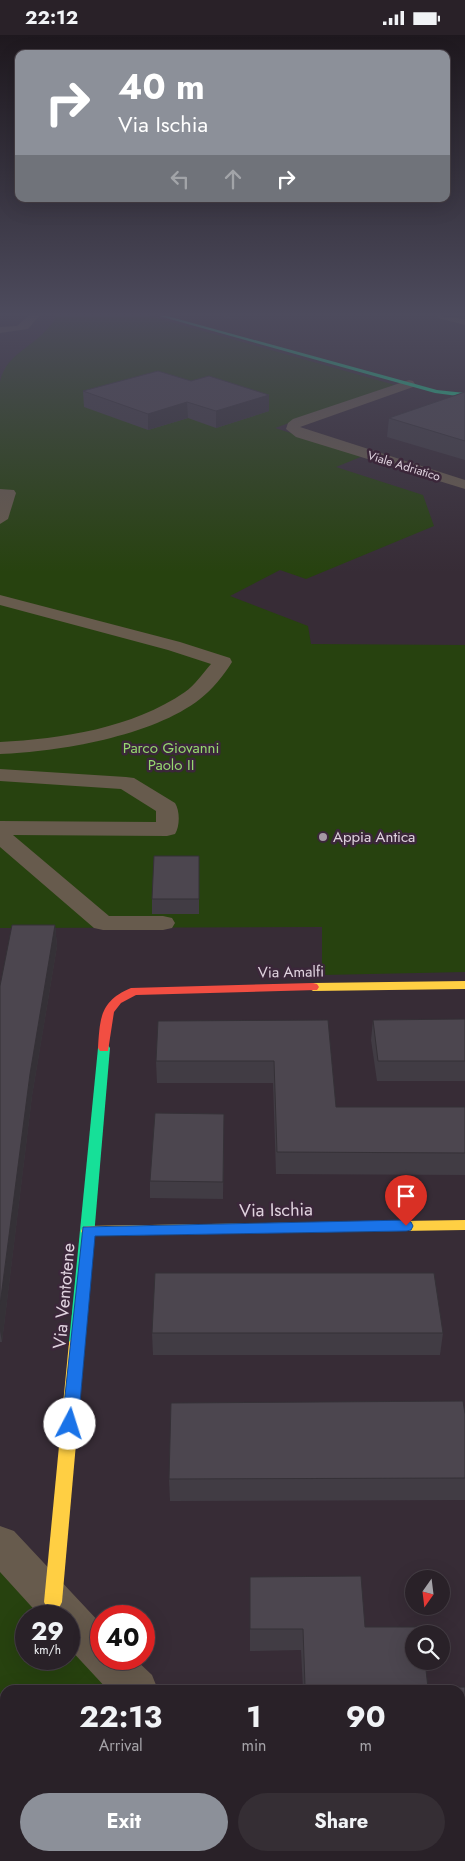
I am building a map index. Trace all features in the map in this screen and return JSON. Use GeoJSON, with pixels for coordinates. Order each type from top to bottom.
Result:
{"type":"FeatureCollection","features":[{"type":"Feature","properties":{"kind":"street","name":"Viale Adriatico"},"geometry":{"type":"LineString","coordinates":[[359,401],[298,422],[293,426],[293,429],[301,434],[465,485]]}},
{"type":"Feature","properties":{"kind":"street"},"geometry":{"type":"LineString","coordinates":[[0,493],[9,493],[0,519]]}},
{"type":"Feature","properties":{"kind":"street"},"geometry":{"type":"LineString","coordinates":[[0,599],[223,661],[192,695],[141,721],[80,738],[14,748],[0,748]]}},
{"type":"Feature","properties":{"kind":"street"},"geometry":{"type":"LineString","coordinates":[[0,775],[126,783],[167,808],[167,829],[0,828]]}},
{"type":"Feature","properties":{"kind":"street"},"geometry":{"type":"LineString","coordinates":[[0,835],[103,923],[163,923]]}},
{"type":"Feature","properties":{"kind":"street","name":"Via Amalfi"},"geometry":{"type":"LineString","coordinates":[[119,997],[134,991],[151,989],[465,985]]}},
{"type":"Feature","properties":{"kind":"street","name":"Via Ventotene"},"geometry":{"type":"LineString","coordinates":[[63,1605],[88,1231],[106,1017],[109,1006],[119,997]]}},
{"type":"Feature","properties":{"kind":"street","name":"Via Ischia"},"geometry":{"type":"LineString","coordinates":[[88,1231],[465,1225]]}},
{"type":"Feature","properties":{"kind":"street"},"geometry":{"type":"LineString","coordinates":[[0,1544],[57,1605]]}},
{"type":"Feature","properties":{"kind":"street"},"geometry":{"type":"LineString","coordinates":[[80,1630],[90,1641]]}},
{"type":"Feature","properties":{"kind":"street"},"geometry":{"type":"LineString","coordinates":[[118,1670],[132,1685]]}},
{"type":"Feature","properties":{"kind":"green space","name":"Parco Giovanni Paolo II"},"geometry":{"type":"Polygon","coordinates":[[[0,401],[350,401],[275,428],[363,456],[336,467],[423,495],[434,526],[306,579],[280,570],[230,596],[308,626],[311,644],[465,645],[465,972],[322,975],[322,927],[0,928],[0,401]]]}},
{"type":"Feature","properties":{"kind":"green space"},"geometry":{"type":"Polygon","coordinates":[[[0,1565],[38,1605],[15,1605],[15,1670],[80,1670],[80,1651],[90,1662],[90,1670],[98,1670],[111,1685],[0,1685],[0,1565]]]}},
{"type":"Feature","properties":{"kind":"building"},"geometry":{"type":"Polygon","coordinates":[[[112,401],[248,401],[216,411],[187,402],[148,414],[112,401]]]}},
{"type":"Feature","properties":{"kind":"building"},"geometry":{"type":"Polygon","coordinates":[[[438,401],[465,401],[465,441],[389,418],[438,401]]]}},
{"type":"Feature","properties":{"kind":"building"},"geometry":{"type":"Polygon","coordinates":[[[154,856],[199,856],[199,899],[152,899],[154,856]]]}},
{"type":"Feature","properties":{"kind":"building"},"geometry":{"type":"Polygon","coordinates":[[[12,925],[55,925],[30,1074],[0,1305],[0,986],[12,925]]]}},
{"type":"Feature","properties":{"kind":"building"},"geometry":{"type":"Polygon","coordinates":[[[465,1019],[465,1061],[378,1061],[373,1020],[465,1019]]]}},
{"type":"Feature","properties":{"kind":"building"},"geometry":{"type":"Polygon","coordinates":[[[328,1020],[336,1107],[465,1107],[465,1153],[277,1152],[274,1061],[156,1061],[158,1021],[328,1020]]]}},
{"type":"Feature","properties":{"kind":"building"},"geometry":{"type":"Polygon","coordinates":[[[155,1113],[224,1114],[223,1182],[150,1181],[155,1113]]]}},
{"type":"Feature","properties":{"kind":"building"},"geometry":{"type":"Polygon","coordinates":[[[155,1273],[434,1273],[443,1333],[152,1333],[155,1273]]]}},
{"type":"Feature","properties":{"kind":"building"},"geometry":{"type":"Polygon","coordinates":[[[463,1401],[465,1414],[465,1478],[169,1479],[171,1403],[463,1401]]]}},
{"type":"Feature","properties":{"kind":"building"},"geometry":{"type":"Polygon","coordinates":[[[361,1576],[365,1627],[405,1627],[405,1670],[426,1670],[428,1685],[305,1685],[303,1629],[250,1629],[250,1577],[361,1576]]]}},
{"type":"Feature","properties":{"kind":"traffic: fast"},"geometry":{"type":"LineString","coordinates":[[77,1342],[104,1048]]}},
{"type":"Feature","properties":{"kind":"traffic: slow"},"geometry":{"type":"LineString","coordinates":[[313,987],[465,985]]}},
{"type":"Feature","properties":{"kind":"traffic: slow"},"geometry":{"type":"LineString","coordinates":[[88,1231],[465,1225]]}},
{"type":"Feature","properties":{"kind":"traffic: slow"},"geometry":{"type":"LineString","coordinates":[[53,1602],[77,1342]]}},
{"type":"Feature","properties":{"kind":"traffic: jam"},"geometry":{"type":"LineString","coordinates":[[104,1048],[108,1012],[117,1000],[135,991],[313,987]]}},
{"type":"Feature","properties":{"kind":"place","name":"Appia Antica"},"geometry":{"type":"Point","coordinates":[323,837]}},
{"type":"Feature","properties":{"kind":"route"},"geometry":{"type":"LineString","coordinates":[[70,1424],[88,1231],[406,1226]]}}]}
